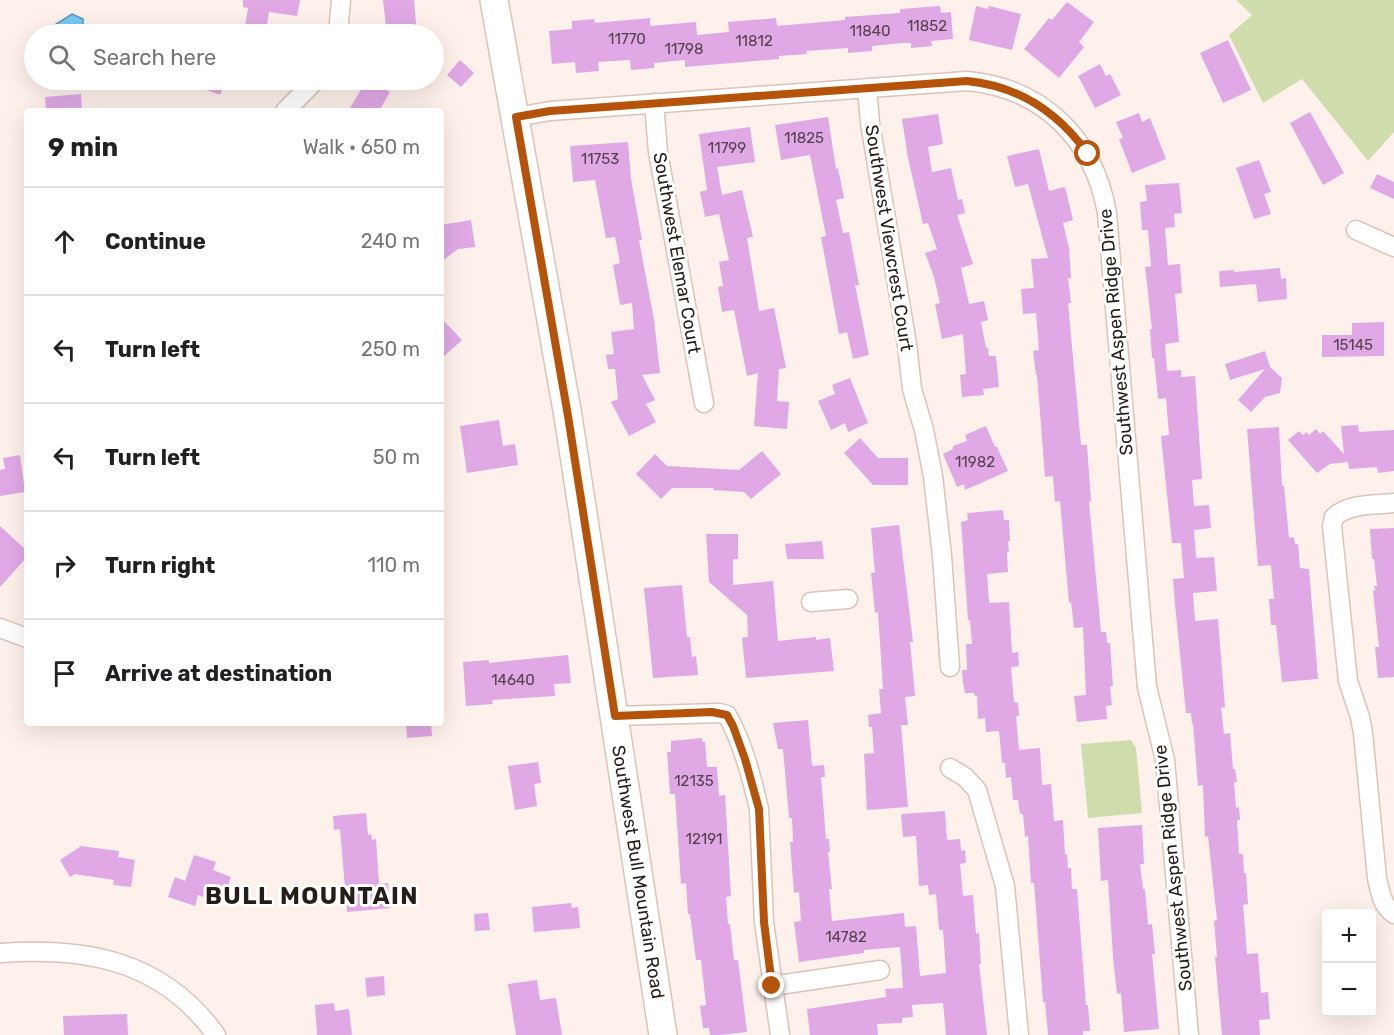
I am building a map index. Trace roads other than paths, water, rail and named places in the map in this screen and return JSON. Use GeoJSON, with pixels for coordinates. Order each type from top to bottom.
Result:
{"type":"FeatureCollection","features":[{"type":"Feature","properties":{"kind":"main road","name":"Southwest Bull Mountain Road"},"geometry":{"type":"LineString","coordinates":[[494,0],[568,416],[663,1035]]}},
{"type":"Feature","properties":{"kind":"street"},"geometry":{"type":"LineString","coordinates":[[339,24],[341,0]]}},
{"type":"Feature","properties":{"kind":"street","name":"Southwest Aspen Ridge Drive"},"geometry":{"type":"LineString","coordinates":[[516,117],[550,111],[967,81],[986,83],[1035,102],[1077,139],[1088,154],[1104,195],[1107,213],[1146,687],[1165,760],[1189,1035]]}},
{"type":"Feature","properties":{"kind":"street","name":"Southwest Viewcrest Court"},"geometry":{"type":"LineString","coordinates":[[867,88],[870,123],[907,344],[912,389],[924,430],[933,476],[942,556],[950,667]]}},
{"type":"Feature","properties":{"kind":"street"},"geometry":{"type":"LineString","coordinates":[[288,108],[306,90]]}},
{"type":"Feature","properties":{"kind":"street","name":"Southwest Elemar Court"},"geometry":{"type":"LineString","coordinates":[[654,103],[658,152],[704,403]]}},
{"type":"Feature","properties":{"kind":"street"},"geometry":{"type":"LineString","coordinates":[[1356,230],[1394,247]]}},
{"type":"Feature","properties":{"kind":"street"},"geometry":{"type":"LineString","coordinates":[[1391,912],[1381,894],[1377,878],[1360,717],[1348,681],[1332,536],[1334,517],[1338,513],[1353,507],[1394,503]]}},
{"type":"Feature","properties":{"kind":"street"},"geometry":{"type":"LineString","coordinates":[[811,602],[848,599]]}},
{"type":"Feature","properties":{"kind":"street"},"geometry":{"type":"LineString","coordinates":[[0,628],[24,637]]}},
{"type":"Feature","properties":{"kind":"street"},"geometry":{"type":"LineString","coordinates":[[615,716],[712,712],[727,715],[733,726],[759,809],[764,922],[780,1035]]}},
{"type":"Feature","properties":{"kind":"street"},"geometry":{"type":"LineString","coordinates":[[950,768],[966,777],[977,790],[1005,886],[1019,1035]]}},
{"type":"Feature","properties":{"kind":"street"},"geometry":{"type":"LineString","coordinates":[[0,953],[59,951],[115,960],[143,972],[167,988],[208,1024],[216,1035]]}},
{"type":"Feature","properties":{"kind":"street"},"geometry":{"type":"LineString","coordinates":[[772,986],[880,970]]}},
{"type":"Feature","properties":{"kind":"water"},"geometry":{"type":"Polygon","coordinates":[[[72,14],[83,19],[83,24],[56,24],[72,14]]]}},
{"type":"Feature","properties":{"kind":"district","name":"BULL MOUNTAIN"},"geometry":{"type":"Point","coordinates":[312,896]}}]}
